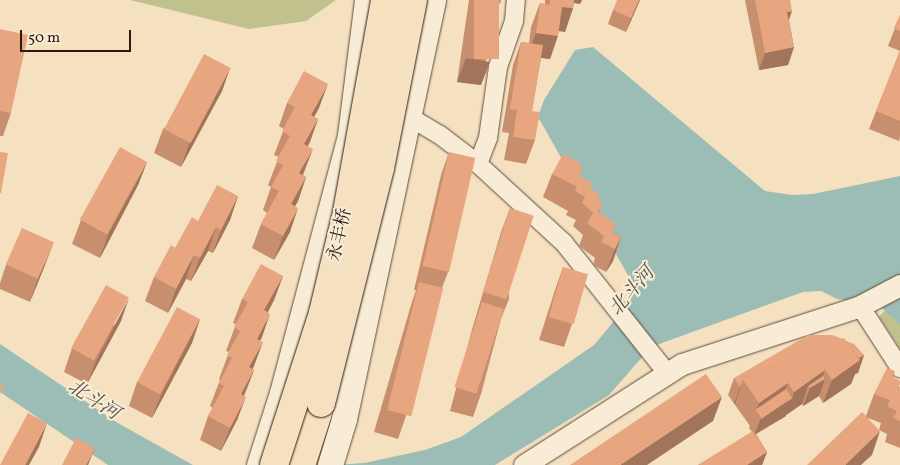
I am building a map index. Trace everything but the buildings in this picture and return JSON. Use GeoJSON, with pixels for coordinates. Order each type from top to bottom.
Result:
{"type":"FeatureCollection","features":[{"type":"Feature","properties":{"kind":"main road"},"geometry":{"type":"LineString","coordinates":[[265,463],[350,135],[367,0]]}},
{"type":"Feature","properties":{"kind":"main road","name":"永丰桥"},"geometry":{"type":"LineString","coordinates":[[265,463],[325,304],[347,212],[385,0]]}},
{"type":"Feature","properties":{"kind":"main road","name":"永丰桥"},"geometry":{"type":"LineString","coordinates":[[301,465],[352,286],[380,168],[413,0]]}},
{"type":"Feature","properties":{"kind":"main road"},"geometry":{"type":"LineString","coordinates":[[333,458],[433,0]]}},
{"type":"Feature","properties":{"kind":"street"},"geometry":{"type":"LineString","coordinates":[[478,164],[488,138],[498,67],[514,20],[516,0]]}},
{"type":"Feature","properties":{"kind":"street"},"geometry":{"type":"LineString","coordinates":[[408,116],[440,135],[478,164],[564,243],[668,374]]}},
{"type":"Feature","properties":{"kind":"street"},"geometry":{"type":"LineString","coordinates":[[524,465],[682,364],[860,306],[900,284]]}},
{"type":"Feature","properties":{"kind":"street"},"geometry":{"type":"LineString","coordinates":[[860,306],[900,368]]}},
{"type":"Feature","properties":{"kind":"green space"},"geometry":{"type":"Polygon","coordinates":[[[130,0],[336,0],[306,21],[249,29],[130,0]]]}},
{"type":"Feature","properties":{"kind":"green space"},"geometry":{"type":"Polygon","coordinates":[[[887,308],[900,317],[900,349],[879,317],[887,308]]]}},
{"type":"Feature","properties":{"kind":"water","name":"北斗河"},"geometry":{"type":"Polygon","coordinates":[[[593,47],[765,191],[792,195],[813,194],[900,176],[900,324],[878,305],[837,299],[821,291],[803,292],[651,347],[609,395],[495,465],[335,465],[364,463],[425,450],[461,437],[594,345],[615,320],[628,296],[629,277],[538,117],[544,100],[575,50],[593,47]]]}},
{"type":"Feature","properties":{"kind":"water"},"geometry":{"type":"Polygon","coordinates":[[[0,344],[116,422],[193,465],[108,465],[0,392],[0,344]]]}}]}
